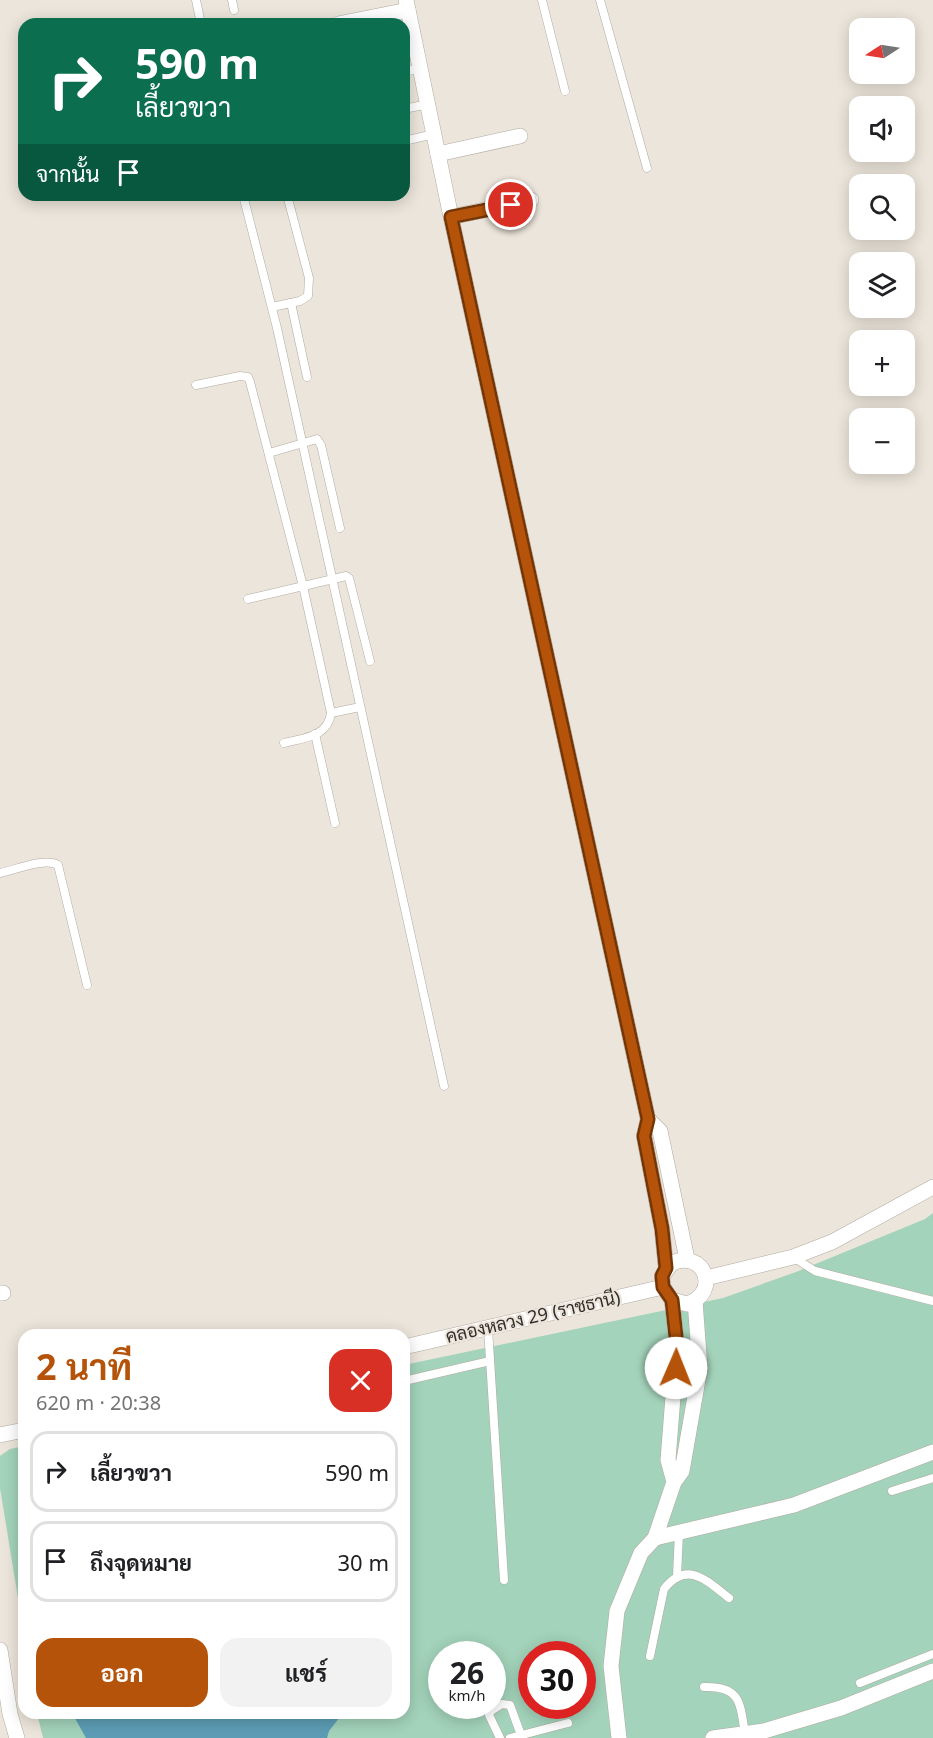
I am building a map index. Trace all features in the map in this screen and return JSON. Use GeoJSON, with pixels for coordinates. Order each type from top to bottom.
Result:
{"type":"FeatureCollection","features":[{"type":"Feature","properties":{"kind":"street"},"geometry":{"type":"LineString","coordinates":[[360,18],[407,5]]}},
{"type":"Feature","properties":{"kind":"street"},"geometry":{"type":"LineString","coordinates":[[410,20],[648,1119],[644,1136],[662,1229],[666,1268]]}},
{"type":"Feature","properties":{"kind":"street"},"geometry":{"type":"LineString","coordinates":[[438,154],[520,136]]}},
{"type":"Feature","properties":{"kind":"street"},"geometry":{"type":"LineString","coordinates":[[451,217],[531,200]]}},
{"type":"Feature","properties":{"kind":"street"},"geometry":{"type":"LineString","coordinates":[[648,1119],[660,1131],[687,1259]]}},
{"type":"Feature","properties":{"kind":"street"},"geometry":{"type":"LineString","coordinates":[[706,1278],[793,1257],[832,1242],[933,1187]]}},
{"type":"Feature","properties":{"kind":"street"},"geometry":{"type":"LineString","coordinates":[[672,1300],[680,1304],[695,1301],[701,1296],[706,1288],[706,1278],[702,1268],[687,1259],[679,1260],[666,1268],[662,1276],[663,1287],[672,1300],[677,1346],[668,1460],[674,1482]]}},
{"type":"Feature","properties":{"kind":"street","name":"คลองหลวง 29 (ราชธานี)"},"geometry":{"type":"LineString","coordinates":[[410,1346],[663,1287]]}},
{"type":"Feature","properties":{"kind":"street"},"geometry":{"type":"LineString","coordinates":[[619,1738],[611,1666],[616,1611],[641,1553],[655,1538],[674,1482],[682,1471],[700,1368],[695,1301]]}},
{"type":"Feature","properties":{"kind":"street"},"geometry":{"type":"LineString","coordinates":[[0,1436],[18,1432]]}},
{"type":"Feature","properties":{"kind":"street"},"geometry":{"type":"LineString","coordinates":[[655,1538],[794,1505],[933,1452]]}},
{"type":"Feature","properties":{"kind":"street"},"geometry":{"type":"LineString","coordinates":[[0,1650],[10,1714],[17,1738]]}},
{"type":"Feature","properties":{"kind":"street"},"geometry":{"type":"LineString","coordinates":[[714,1738],[765,1734],[841,1708],[933,1671]]}},
{"type":"Feature","properties":{"kind":"lane"},"geometry":{"type":"LineString","coordinates":[[196,0],[200,18]]}},
{"type":"Feature","properties":{"kind":"lane"},"geometry":{"type":"LineString","coordinates":[[231,0],[234,10]]}},
{"type":"Feature","properties":{"kind":"lane"},"geometry":{"type":"LineString","coordinates":[[542,0],[565,91]]}},
{"type":"Feature","properties":{"kind":"lane"},"geometry":{"type":"LineString","coordinates":[[600,0],[646,168]]}},
{"type":"Feature","properties":{"kind":"lane"},"geometry":{"type":"LineString","coordinates":[[410,70],[420,68]]}},
{"type":"Feature","properties":{"kind":"lane"},"geometry":{"type":"LineString","coordinates":[[410,108],[428,104]]}},
{"type":"Feature","properties":{"kind":"lane"},"geometry":{"type":"LineString","coordinates":[[410,140],[434,134]]}},
{"type":"Feature","properties":{"kind":"lane"},"geometry":{"type":"LineString","coordinates":[[245,201],[272,307],[444,1086]]}},
{"type":"Feature","properties":{"kind":"lane"},"geometry":{"type":"LineString","coordinates":[[272,307],[308,296],[309,278],[289,201]]}},
{"type":"Feature","properties":{"kind":"lane"},"geometry":{"type":"LineString","coordinates":[[291,303],[307,377]]}},
{"type":"Feature","properties":{"kind":"lane"},"geometry":{"type":"LineString","coordinates":[[196,385],[240,376],[248,377],[253,388],[303,586],[331,713],[330,723],[325,730],[284,743]]}},
{"type":"Feature","properties":{"kind":"lane"},"geometry":{"type":"LineString","coordinates":[[269,453],[317,439],[321,445],[340,528]]}},
{"type":"Feature","properties":{"kind":"lane"},"geometry":{"type":"LineString","coordinates":[[248,599],[346,576],[349,578],[370,661]]}},
{"type":"Feature","properties":{"kind":"lane"},"geometry":{"type":"LineString","coordinates":[[331,713],[360,707]]}},
{"type":"Feature","properties":{"kind":"lane"},"geometry":{"type":"LineString","coordinates":[[315,734],[335,823]]}},
{"type":"Feature","properties":{"kind":"lane"},"geometry":{"type":"LineString","coordinates":[[0,873],[42,864],[58,865],[87,985]]}},
{"type":"Feature","properties":{"kind":"lane"},"geometry":{"type":"LineString","coordinates":[[793,1257],[815,1271],[933,1301]]}},
{"type":"Feature","properties":{"kind":"lane"},"geometry":{"type":"LineString","coordinates":[[488,1328],[504,1580]]}},
{"type":"Feature","properties":{"kind":"lane"},"geometry":{"type":"LineString","coordinates":[[410,1380],[490,1361]]}},
{"type":"Feature","properties":{"kind":"lane"},"geometry":{"type":"LineString","coordinates":[[892,1491],[933,1478]]}},
{"type":"Feature","properties":{"kind":"lane"},"geometry":{"type":"LineString","coordinates":[[677,1576],[680,1532]]}},
{"type":"Feature","properties":{"kind":"lane"},"geometry":{"type":"LineString","coordinates":[[650,1656],[664,1589],[677,1576],[685,1574],[705,1580],[729,1598]]}},
{"type":"Feature","properties":{"kind":"lane"},"geometry":{"type":"LineString","coordinates":[[860,1683],[933,1654]]}},
{"type":"Feature","properties":{"kind":"lane"},"geometry":{"type":"LineString","coordinates":[[704,1687],[725,1688],[732,1692],[740,1703],[745,1734]]}},
{"type":"Feature","properties":{"kind":"lane"},"geometry":{"type":"LineString","coordinates":[[500,1738],[489,1716],[491,1711],[502,1704],[510,1706],[515,1737],[568,1724]]}},
{"type":"Feature","properties":{"kind":"green space"},"geometry":{"type":"Polygon","coordinates":[[[933,1213],[933,1738],[43,1738],[38,1719],[410,1719],[410,1364],[723,1298],[796,1272],[925,1219],[933,1213]]]}},
{"type":"Feature","properties":{"kind":"green space"},"geometry":{"type":"Polygon","coordinates":[[[18,1447],[18,1598],[0,1488],[0,1456],[10,1449],[18,1447]]]}},
{"type":"Feature","properties":{"kind":"water"},"geometry":{"type":"Polygon","coordinates":[[[75,1719],[338,1719],[329,1731],[327,1738],[86,1738],[75,1719]]]}},
{"type":"Feature","properties":{"kind":"route"},"geometry":{"type":"LineString","coordinates":[[511,205],[451,217],[648,1119],[644,1136],[662,1229],[666,1268],[662,1276],[663,1287],[672,1300],[677,1346],[676,1368]]}}]}
